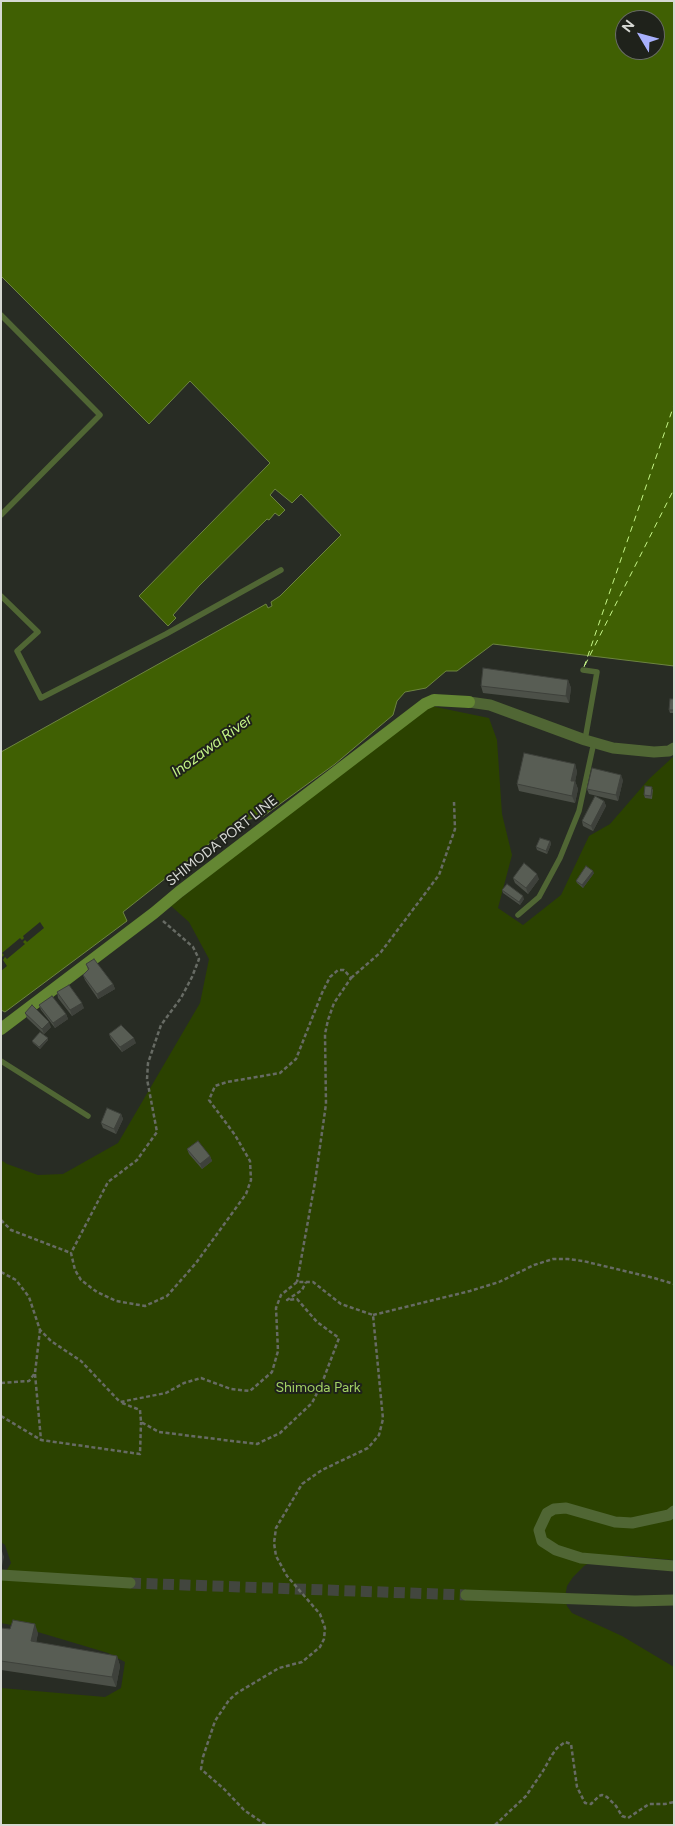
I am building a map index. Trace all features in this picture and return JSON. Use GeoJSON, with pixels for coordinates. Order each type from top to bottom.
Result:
{"type":"FeatureCollection","features":[{"type":"Feature","properties":{"kind":"main road","name":"SHIMODA PORT LINE"},"geometry":{"type":"LineString","coordinates":[[1,1029],[425,704],[434,700],[469,702]]}},
{"type":"Feature","properties":{"kind":"street"},"geometry":{"type":"LineString","coordinates":[[469,702],[490,705],[589,741],[614,748],[654,752],[669,751],[674,748]]}},
{"type":"Feature","properties":{"kind":"street"},"geometry":{"type":"LineString","coordinates":[[674,1511],[668,1515],[632,1523],[615,1522],[566,1508],[554,1509],[547,1513],[539,1530],[542,1541],[556,1550],[581,1558],[674,1566]]}},
{"type":"Feature","properties":{"kind":"street"},"geometry":{"type":"LineString","coordinates":[[1,1575],[130,1583]]}},
{"type":"Feature","properties":{"kind":"street"},"geometry":{"type":"LineString","coordinates":[[466,1595],[635,1601],[674,1600]]}},
{"type":"Feature","properties":{"kind":"lane"},"geometry":{"type":"LineString","coordinates":[[1,315],[100,415],[1,515]]}},
{"type":"Feature","properties":{"kind":"lane"},"geometry":{"type":"LineString","coordinates":[[1,596],[38,632],[17,651],[41,698],[166,634],[281,570]]}},
{"type":"Feature","properties":{"kind":"lane"},"geometry":{"type":"LineString","coordinates":[[518,915],[538,897],[547,884],[579,811],[597,672],[583,670]]}},
{"type":"Feature","properties":{"kind":"lane"},"geometry":{"type":"LineString","coordinates":[[1,1061],[88,1116]]}},
{"type":"Feature","properties":{"kind":"path"},"geometry":{"type":"LineString","coordinates":[[297,1282],[316,1182],[326,1104],[325,1034],[328,1020],[334,1003],[351,978],[381,952],[439,875],[455,829],[454,802]]}},
{"type":"Feature","properties":{"kind":"path"},"geometry":{"type":"LineString","coordinates":[[154,913],[192,947],[199,959],[181,998],[161,1025],[148,1063],[147,1079],[157,1132],[137,1160],[108,1182],[71,1253],[75,1270],[81,1280],[97,1292],[116,1301],[145,1306],[167,1296],[196,1263],[246,1194],[251,1180],[250,1161],[235,1135],[209,1100],[215,1086],[227,1082],[280,1073],[296,1059],[313,1013],[330,977],[338,970],[344,970],[351,978]]}},
{"type":"Feature","properties":{"kind":"path"},"geometry":{"type":"LineString","coordinates":[[1,1220],[11,1230],[71,1253]]}},
{"type":"Feature","properties":{"kind":"path"},"geometry":{"type":"LineString","coordinates":[[120,1402],[166,1393],[184,1383],[200,1378],[231,1389],[250,1391],[272,1372],[278,1351],[276,1308],[281,1295],[297,1282],[313,1282],[341,1304],[373,1315],[499,1282],[534,1265],[553,1259],[583,1261],[674,1284]]}},
{"type":"Feature","properties":{"kind":"path"},"geometry":{"type":"LineString","coordinates":[[1,1272],[16,1280],[30,1297],[40,1330],[34,1373],[41,1440]]}},
{"type":"Feature","properties":{"kind":"path"},"geometry":{"type":"LineString","coordinates":[[141,1422],[159,1432],[257,1444],[280,1433],[312,1403],[322,1383],[339,1338],[316,1322],[297,1300],[286,1300],[302,1290],[306,1282]]}},
{"type":"Feature","properties":{"kind":"path"},"geometry":{"type":"LineString","coordinates":[[266,1825],[244,1810],[224,1788],[201,1768],[203,1757],[215,1721],[229,1700],[279,1668],[302,1662],[320,1647],[324,1639],[325,1628],[320,1614],[287,1576],[276,1556],[274,1543],[276,1528],[302,1484],[322,1470],[368,1448],[379,1435],[383,1419],[373,1315]]}},
{"type":"Feature","properties":{"kind":"path"},"geometry":{"type":"LineString","coordinates":[[1,1416],[41,1440],[140,1454],[140,1410],[120,1402],[82,1361],[51,1341],[40,1330]]}},
{"type":"Feature","properties":{"kind":"path"},"geometry":{"type":"LineString","coordinates":[[1,1383],[28,1380],[34,1373]]}},
{"type":"Feature","properties":{"kind":"path"},"geometry":{"type":"LineString","coordinates":[[495,1825],[526,1796],[544,1772],[557,1748],[565,1742],[571,1744],[577,1787],[585,1803],[591,1804],[602,1795],[607,1797],[616,1806],[622,1816],[628,1818],[649,1804],[674,1802]]}},
{"type":"Feature","properties":{"kind":"green space","name":"Shimoda Park"},"geometry":{"type":"Polygon","coordinates":[[[431,706],[489,718],[497,740],[502,814],[512,855],[498,908],[523,925],[561,895],[589,836],[610,824],[649,779],[674,756],[674,1560],[626,1556],[597,1559],[584,1566],[573,1577],[567,1586],[565,1597],[567,1606],[572,1613],[622,1636],[674,1667],[674,1825],[1,1825],[1,1688],[105,1697],[121,1688],[125,1662],[108,1653],[21,1627],[1,1623],[1,1580],[11,1563],[5,1545],[1,1542],[1,1160],[38,1175],[63,1174],[118,1143],[200,1003],[209,959],[189,922],[171,906],[298,806],[431,706]]]}},
{"type":"Feature","properties":{"kind":"water","name":"Inozawa River"},"geometry":{"type":"Polygon","coordinates":[[[1,1],[674,1],[674,666],[493,644],[457,671],[446,671],[426,688],[405,692],[397,701],[393,715],[335,764],[262,817],[238,821],[123,912],[127,921],[5,1012],[1,1010],[1,752],[266,604],[268,608],[272,606],[271,602],[280,596],[341,535],[301,494],[292,503],[275,489],[270,495],[285,510],[279,516],[275,513],[269,520],[267,519],[199,586],[173,615],[176,618],[168,626],[139,596],[270,463],[190,381],[149,424],[1,276],[1,1]]]}},
{"type":"Feature","properties":{"kind":"pier"},"geometry":{"type":"Polygon","coordinates":[[[40,922],[44,928],[27,942],[25,940],[23,942],[25,944],[7,959],[5,957],[3,960],[7,966],[1,971],[1,958],[4,955],[2,953],[20,938],[22,940],[23,936],[40,922]]]}},
{"type":"Feature","properties":{"kind":"building"},"geometry":{"type":"Polygon","coordinates":[[[483,668],[568,680],[566,696],[481,686],[483,668]]]}},
{"type":"Feature","properties":{"kind":"building"},"geometry":{"type":"Polygon","coordinates":[[[670,699],[674,699],[674,710],[669,710],[670,699]]]}},
{"type":"Feature","properties":{"kind":"building"},"geometry":{"type":"Polygon","coordinates":[[[524,753],[575,764],[571,781],[575,781],[572,796],[517,784],[524,753]]]}},
{"type":"Feature","properties":{"kind":"building"},"geometry":{"type":"Polygon","coordinates":[[[592,768],[621,775],[616,795],[587,789],[592,768]]]}},
{"type":"Feature","properties":{"kind":"building"},"geometry":{"type":"Polygon","coordinates":[[[645,786],[652,787],[651,796],[644,795],[645,786]]]}},
{"type":"Feature","properties":{"kind":"building"},"geometry":{"type":"Polygon","coordinates":[[[595,796],[604,801],[591,826],[582,821],[595,796]]]}},
{"type":"Feature","properties":{"kind":"building"},"geometry":{"type":"Polygon","coordinates":[[[540,838],[550,841],[546,851],[536,847],[540,838]]]}},
{"type":"Feature","properties":{"kind":"building"},"geometry":{"type":"Polygon","coordinates":[[[524,863],[537,874],[526,888],[513,878],[524,863]]]}},
{"type":"Feature","properties":{"kind":"building"},"geometry":{"type":"Polygon","coordinates":[[[586,866],[593,871],[582,885],[576,881],[586,866]]]}},
{"type":"Feature","properties":{"kind":"building"},"geometry":{"type":"Polygon","coordinates":[[[507,884],[523,896],[519,902],[502,890],[507,884]]]}},
{"type":"Feature","properties":{"kind":"building"},"geometry":{"type":"Polygon","coordinates":[[[94,959],[113,984],[97,994],[83,975],[89,969],[86,964],[94,959]]]}},
{"type":"Feature","properties":{"kind":"building"},"geometry":{"type":"Polygon","coordinates":[[[69,985],[82,1003],[70,1010],[57,992],[69,985]]]}},
{"type":"Feature","properties":{"kind":"building"},"geometry":{"type":"Polygon","coordinates":[[[52,996],[66,1014],[53,1023],[39,1005],[52,996]]]}},
{"type":"Feature","properties":{"kind":"building"},"geometry":{"type":"Polygon","coordinates":[[[32,1005],[49,1022],[42,1029],[25,1013],[32,1005]]]}},
{"type":"Feature","properties":{"kind":"building"},"geometry":{"type":"Polygon","coordinates":[[[121,1025],[134,1038],[120,1047],[109,1034],[121,1025]]]}},
{"type":"Feature","properties":{"kind":"building"},"geometry":{"type":"Polygon","coordinates":[[[40,1032],[48,1038],[39,1047],[32,1041],[40,1032]]]}},
{"type":"Feature","properties":{"kind":"building"},"geometry":{"type":"Polygon","coordinates":[[[107,1108],[121,1114],[114,1129],[101,1123],[107,1108]]]}},
{"type":"Feature","properties":{"kind":"building"},"geometry":{"type":"Polygon","coordinates":[[[198,1141],[210,1156],[200,1164],[187,1149],[198,1141]]]}},
{"type":"Feature","properties":{"kind":"building"},"geometry":{"type":"Polygon","coordinates":[[[13,1620],[35,1624],[31,1641],[117,1656],[112,1677],[1,1661],[1,1628],[10,1629],[13,1620]]]}},
{"type":"Feature","properties":{"kind":"ferry route"},"geometry":{"type":"LineString","coordinates":[[584,667],[674,405]]}},
{"type":"Feature","properties":{"kind":"ferry route"},"geometry":{"type":"LineString","coordinates":[[585,665],[674,489]]}},
{"type":"Feature","properties":{"kind":"tunnel"},"geometry":{"type":"LineString","coordinates":[[130,1583],[466,1595]]}}]}
